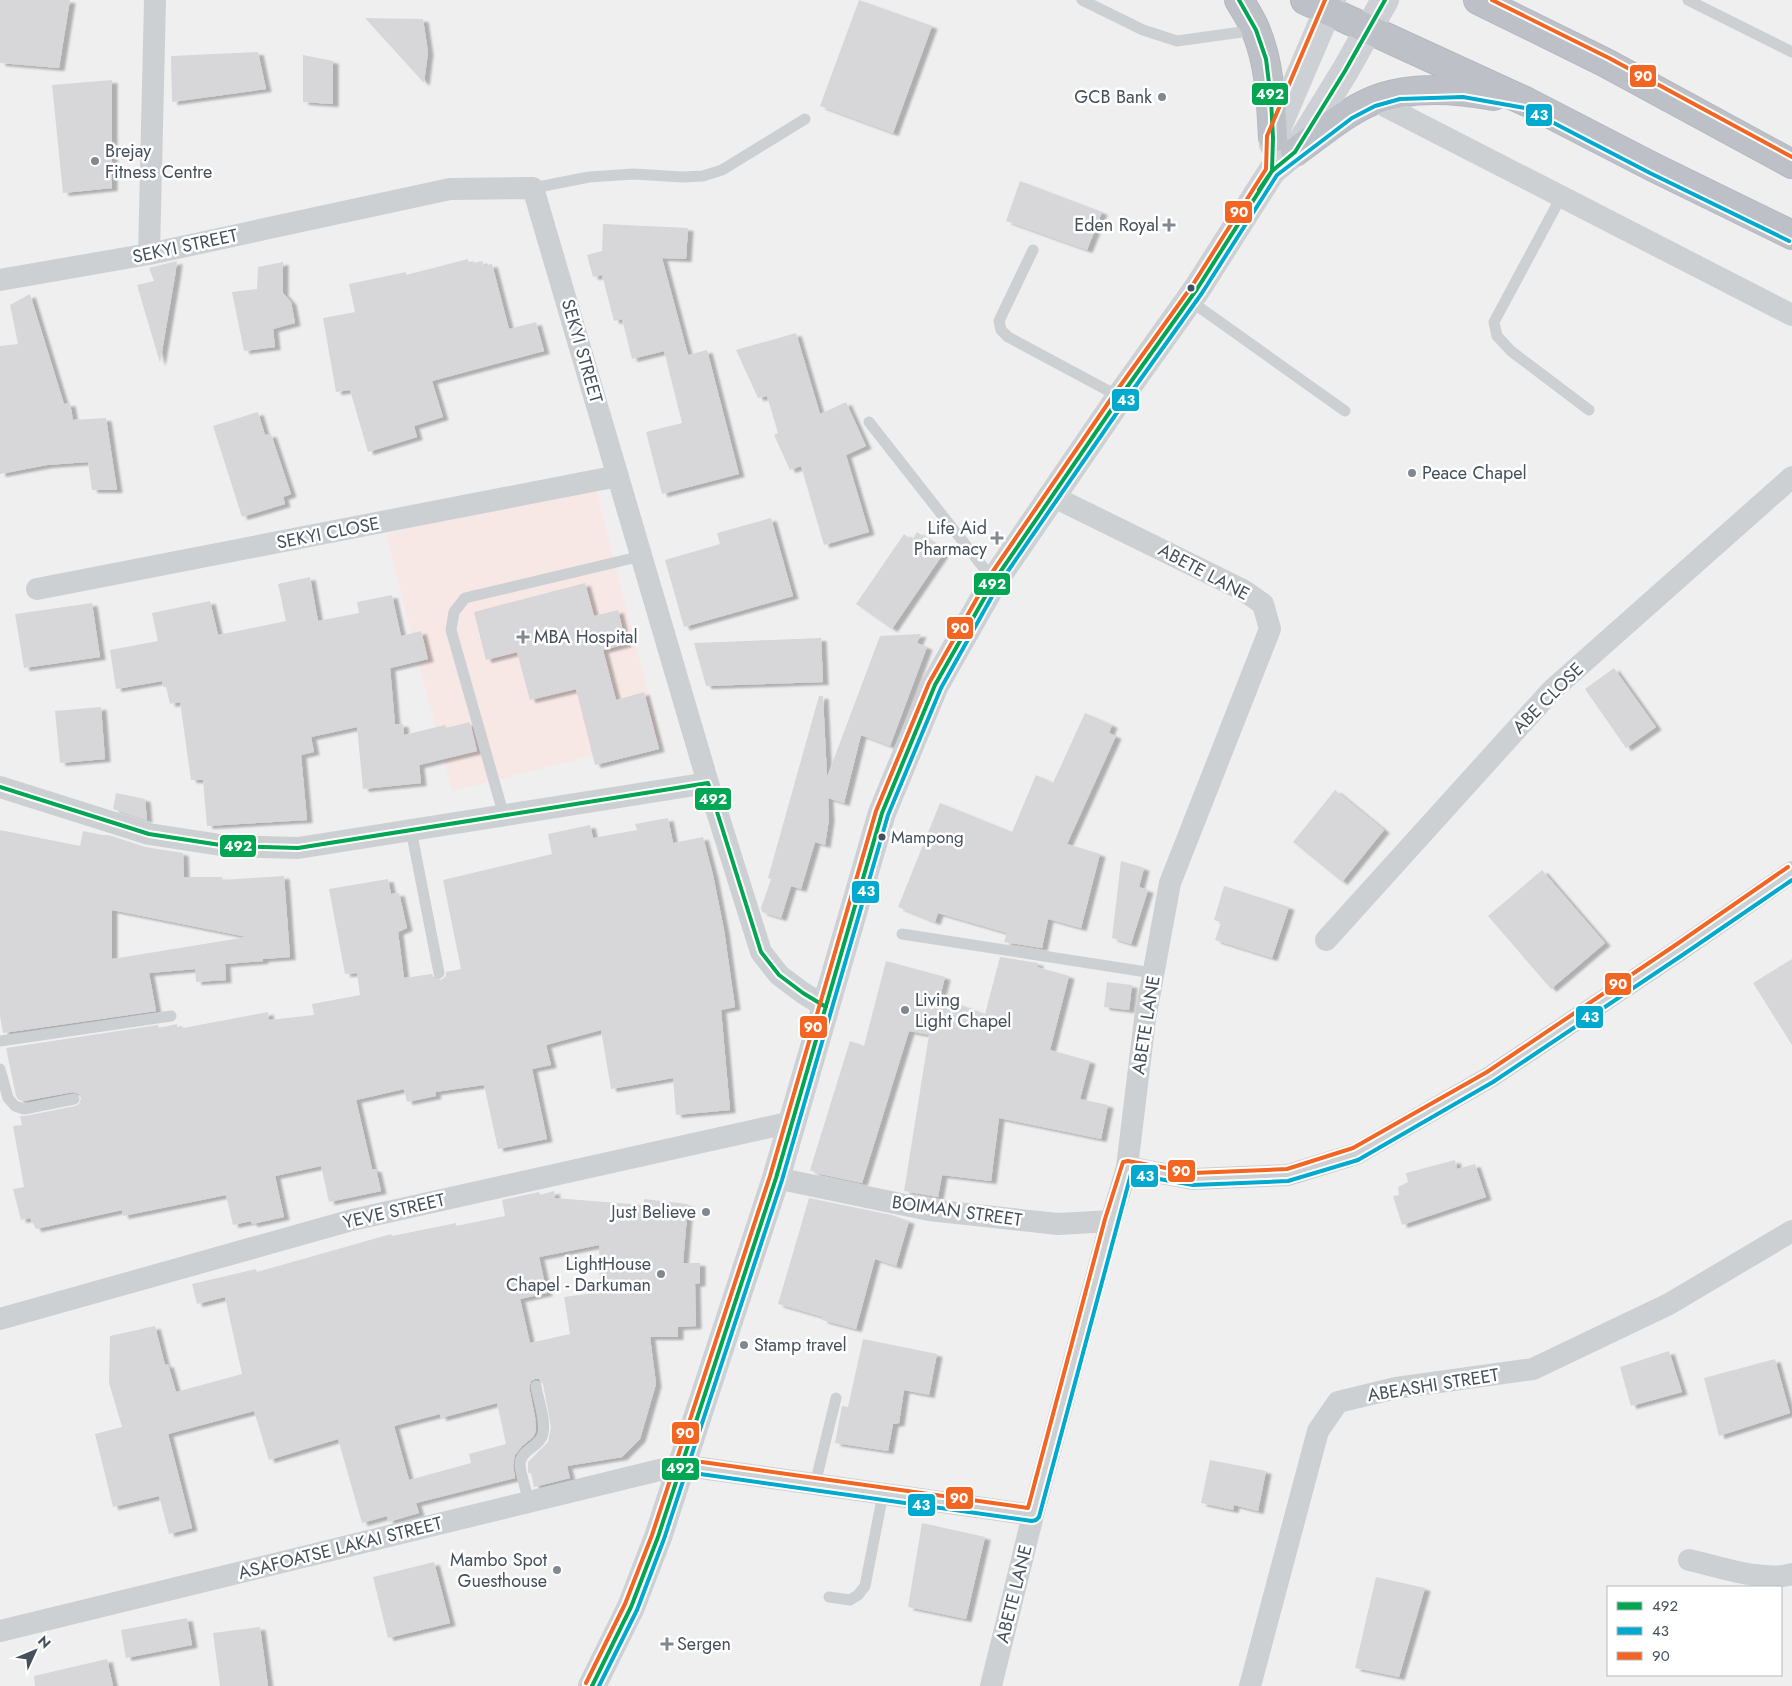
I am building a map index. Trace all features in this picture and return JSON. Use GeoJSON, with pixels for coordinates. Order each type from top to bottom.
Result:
{"type":"FeatureCollection","features":[{"type":"Feature","properties":{"kind":"highway"},"geometry":{"type":"LineString","coordinates":[[1239,0],[1256,30],[1266,59],[1271,99],[1284,145],[1373,100],[1399,93],[1463,90],[1528,102]]}},
{"type":"Feature","properties":{"kind":"highway"},"geometry":{"type":"LineString","coordinates":[[1478,0],[1606,63],[1792,164]]}},
{"type":"Feature","properties":{"kind":"highway"},"geometry":{"type":"LineString","coordinates":[[1321,3],[1369,29],[1528,102],[1792,235]]}},
{"type":"Feature","properties":{"kind":"street"},"geometry":{"type":"LineString","coordinates":[[149,254],[155,0]]}},
{"type":"Feature","properties":{"kind":"street"},"geometry":{"type":"LineString","coordinates":[[1284,145],[1344,71],[1385,0]]}},
{"type":"Feature","properties":{"kind":"street"},"geometry":{"type":"LineString","coordinates":[[592,1686],[632,1607],[658,1537],[680,1465],[776,1178],[882,812],[935,685],[994,581],[1189,300],[1272,171],[1284,145],[1321,3]]}},
{"type":"Feature","properties":{"kind":"street"},"geometry":{"type":"LineString","coordinates":[[1373,100],[1792,316]]}},
{"type":"Feature","properties":{"kind":"street","name":"SEKYI STREET"},"geometry":{"type":"LineString","coordinates":[[0,280],[149,254],[450,189],[534,188],[708,783],[761,952],[779,974],[803,993],[826,1006]]}},
{"type":"Feature","properties":{"kind":"street","name":"SEKYI CLOSE"},"geometry":{"type":"LineString","coordinates":[[37,589],[618,476]]}},
{"type":"Feature","properties":{"kind":"street","name":"ABE CLOSE"},"geometry":{"type":"LineString","coordinates":[[1326,940],[1552,690],[1792,478]]}},
{"type":"Feature","properties":{"kind":"street","name":"ABETE LANE"},"geometry":{"type":"LineString","coordinates":[[991,1686],[1033,1516],[1110,1221],[1126,1167],[1145,1019],[1170,883],[1270,629],[1263,604],[1243,590],[1052,496]]}},
{"type":"Feature","properties":{"kind":"street"},"geometry":{"type":"LineString","coordinates":[[0,787],[149,834],[227,846],[298,848],[708,783]]}},
{"type":"Feature","properties":{"kind":"street"},"geometry":{"type":"LineString","coordinates":[[1126,1167],[1194,1179],[1288,1175],[1356,1154],[1490,1077],[1792,872]]}},
{"type":"Feature","properties":{"kind":"street","name":"YEVE STREET"},"geometry":{"type":"LineString","coordinates":[[0,1319],[352,1220],[792,1122]]}},
{"type":"Feature","properties":{"kind":"street","name":"BOIMAN STREET"},"geometry":{"type":"LineString","coordinates":[[776,1178],[929,1210],[1058,1224],[1110,1221]]}},
{"type":"Feature","properties":{"kind":"street","name":"ABEASHI STREET"},"geometry":{"type":"LineString","coordinates":[[1250,1686],[1318,1431],[1338,1402],[1396,1388],[1533,1368],[1669,1304],[1792,1231]]}},
{"type":"Feature","properties":{"kind":"street"},"geometry":{"type":"LineString","coordinates":[[680,1465],[1033,1516]]}},
{"type":"Feature","properties":{"kind":"street","name":"ASAFOATSE LAKAI STREET"},"geometry":{"type":"LineString","coordinates":[[0,1631],[680,1465]]}},
{"type":"Feature","properties":{"kind":"street"},"geometry":{"type":"LineString","coordinates":[[1689,1560],[1761,1576],[1783,1577],[1792,1574]]}},
{"type":"Feature","properties":{"kind":"lane"},"geometry":{"type":"LineString","coordinates":[[1082,0],[1143,30],[1177,41],[1256,30]]}},
{"type":"Feature","properties":{"kind":"lane"},"geometry":{"type":"LineString","coordinates":[[1688,0],[1792,52]]}},
{"type":"Feature","properties":{"kind":"lane"},"geometry":{"type":"LineString","coordinates":[[534,188],[589,177],[634,174],[703,176],[722,170],[805,119]]}},
{"type":"Feature","properties":{"kind":"lane"},"geometry":{"type":"LineString","coordinates":[[1561,197],[1494,322],[1497,336],[1511,351],[1589,410]]}},
{"type":"Feature","properties":{"kind":"lane"},"geometry":{"type":"LineString","coordinates":[[1033,250],[999,321],[1001,330],[1008,337],[1120,397]]}},
{"type":"Feature","properties":{"kind":"lane"},"geometry":{"type":"LineString","coordinates":[[1189,300],[1345,411]]}},
{"type":"Feature","properties":{"kind":"lane"},"geometry":{"type":"LineString","coordinates":[[869,422],[994,581]]}},
{"type":"Feature","properties":{"kind":"lane"},"geometry":{"type":"LineString","coordinates":[[504,816],[451,630],[454,612],[465,598],[642,556]]}},
{"type":"Feature","properties":{"kind":"lane"},"geometry":{"type":"LineString","coordinates":[[411,830],[439,973]]}},
{"type":"Feature","properties":{"kind":"lane"},"geometry":{"type":"LineString","coordinates":[[902,934],[1153,973]]}},
{"type":"Feature","properties":{"kind":"lane"},"geometry":{"type":"LineString","coordinates":[[0,1041],[171,1016]]}},
{"type":"Feature","properties":{"kind":"lane"},"geometry":{"type":"LineString","coordinates":[[0,1069],[8,1098],[15,1106],[24,1109],[74,1099]]}},
{"type":"Feature","properties":{"kind":"lane"},"geometry":{"type":"LineString","coordinates":[[529,1502],[520,1464],[524,1455],[539,1442],[543,1435],[544,1426],[536,1386]]}},
{"type":"Feature","properties":{"kind":"lane"},"geometry":{"type":"LineString","coordinates":[[815,1484],[836,1398]]}},
{"type":"Feature","properties":{"kind":"lane"},"geometry":{"type":"LineString","coordinates":[[829,1597],[850,1600],[858,1595],[865,1586],[883,1494]]}},
{"type":"Feature","properties":{"kind":"shaded area","name":"MBA Hospital"},"geometry":{"type":"Polygon","coordinates":[[[594,482],[660,739],[452,791],[386,534],[594,482]]]}},
{"type":"Feature","properties":{"kind":"building"},"geometry":{"type":"Polygon","coordinates":[[[0,0],[70,0],[59,68],[0,63],[0,0]]]}},
{"type":"Feature","properties":{"kind":"building"},"geometry":{"type":"Polygon","coordinates":[[[859,0],[932,26],[893,133],[820,106],[859,0]]]}},
{"type":"Feature","properties":{"kind":"building"},"geometry":{"type":"Polygon","coordinates":[[[365,18],[423,19],[428,52],[424,83],[365,18]]]}},
{"type":"Feature","properties":{"kind":"building"},"geometry":{"type":"Polygon","coordinates":[[[258,52],[266,89],[172,102],[171,56],[258,52]]]}},
{"type":"Feature","properties":{"kind":"building"},"geometry":{"type":"Polygon","coordinates":[[[303,55],[333,61],[333,104],[303,102],[303,55]]]}},
{"type":"Feature","properties":{"kind":"building"},"geometry":{"type":"Polygon","coordinates":[[[112,80],[112,188],[63,193],[52,85],[112,80]]]}},
{"type":"Feature","properties":{"kind":"building"},"geometry":{"type":"Polygon","coordinates":[[[1020,181],[1102,212],[1087,250],[1006,221],[1020,181]]]}},
{"type":"Feature","properties":{"kind":"building"},"geometry":{"type":"Polygon","coordinates":[[[603,224],[688,228],[686,259],[662,258],[688,355],[707,350],[739,474],[662,494],[646,432],[682,423],[664,351],[632,359],[622,319],[614,321],[602,275],[593,277],[587,255],[602,251],[603,224]]]}},
{"type":"Feature","properties":{"kind":"building"},"geometry":{"type":"Polygon","coordinates":[[[468,259],[469,264],[482,261],[484,266],[492,264],[509,329],[536,322],[544,351],[432,381],[443,417],[414,426],[417,437],[368,452],[350,390],[336,392],[323,318],[355,312],[349,284],[406,272],[406,275],[468,259]]]}},
{"type":"Feature","properties":{"kind":"building"},"geometry":{"type":"Polygon","coordinates":[[[177,261],[160,363],[137,285],[154,281],[149,268],[177,261]]]}},
{"type":"Feature","properties":{"kind":"building"},"geometry":{"type":"Polygon","coordinates":[[[283,262],[283,293],[291,302],[295,323],[273,329],[275,347],[244,351],[232,292],[257,289],[258,267],[283,262]]]}},
{"type":"Feature","properties":{"kind":"building"},"geometry":{"type":"Polygon","coordinates":[[[30,294],[64,404],[70,403],[73,420],[106,418],[117,490],[92,490],[88,462],[47,465],[0,474],[0,346],[18,344],[10,305],[30,294]]]}},
{"type":"Feature","properties":{"kind":"building"},"geometry":{"type":"Polygon","coordinates":[[[796,333],[820,414],[846,402],[866,446],[846,455],[869,532],[824,545],[801,466],[790,470],[774,435],[778,433],[767,396],[758,398],[736,350],[796,333]]]}},
{"type":"Feature","properties":{"kind":"building"},"geometry":{"type":"Polygon","coordinates":[[[258,412],[265,435],[271,434],[291,494],[283,497],[285,504],[242,517],[213,426],[258,412]]]}},
{"type":"Feature","properties":{"kind":"building"},"geometry":{"type":"Polygon","coordinates":[[[771,518],[793,596],[684,627],[665,560],[720,544],[717,533],[771,518]]]}},
{"type":"Feature","properties":{"kind":"building"},"geometry":{"type":"Polygon","coordinates":[[[917,532],[945,551],[892,629],[856,604],[904,534],[912,540],[917,532]]]}},
{"type":"Feature","properties":{"kind":"building"},"geometry":{"type":"Polygon","coordinates":[[[310,577],[318,621],[359,613],[357,602],[392,595],[401,636],[421,631],[428,659],[390,668],[395,724],[403,724],[404,735],[445,725],[446,728],[470,722],[477,751],[419,765],[421,783],[363,789],[357,727],[311,737],[314,752],[301,755],[307,820],[207,826],[203,780],[191,780],[180,702],[170,704],[166,687],[163,687],[162,681],[116,689],[110,650],[158,641],[152,613],[210,601],[218,635],[286,621],[278,584],[310,577]]]}},
{"type":"Feature","properties":{"kind":"building"},"geometry":{"type":"Polygon","coordinates":[[[585,583],[594,616],[618,610],[626,644],[603,650],[616,700],[644,692],[659,749],[595,765],[576,689],[530,700],[517,652],[486,660],[474,612],[585,583]]]}},
{"type":"Feature","properties":{"kind":"building"},"geometry":{"type":"Polygon","coordinates":[[[92,603],[100,657],[24,668],[15,614],[92,603]]]}},
{"type":"Feature","properties":{"kind":"building"},"geometry":{"type":"Polygon","coordinates":[[[921,634],[917,643],[927,647],[890,746],[861,735],[844,803],[828,798],[829,819],[825,845],[815,842],[801,889],[791,886],[781,918],[762,912],[761,908],[771,879],[768,878],[819,696],[823,696],[827,777],[880,636],[921,634]]]}},
{"type":"Feature","properties":{"kind":"building"},"geometry":{"type":"Polygon","coordinates":[[[821,638],[823,682],[706,686],[694,643],[821,638]]]}},
{"type":"Feature","properties":{"kind":"building"},"geometry":{"type":"Polygon","coordinates":[[[1614,668],[1656,727],[1626,748],[1585,689],[1614,668]]]}},
{"type":"Feature","properties":{"kind":"building"},"geometry":{"type":"Polygon","coordinates":[[[101,707],[105,759],[60,763],[55,711],[101,707]]]}},
{"type":"Feature","properties":{"kind":"building"},"geometry":{"type":"Polygon","coordinates":[[[1085,713],[1112,725],[1109,733],[1116,736],[1067,844],[1100,854],[1081,928],[1048,919],[1042,948],[1004,942],[1007,933],[938,913],[935,922],[898,907],[940,803],[1012,832],[1036,775],[1053,783],[1085,713]]]}},
{"type":"Feature","properties":{"kind":"building"},"geometry":{"type":"Polygon","coordinates":[[[1335,790],[1384,830],[1342,882],[1293,842],[1335,790]]]}},
{"type":"Feature","properties":{"kind":"building"},"geometry":{"type":"Polygon","coordinates":[[[116,793],[145,799],[147,820],[113,809],[116,793]]]}},
{"type":"Feature","properties":{"kind":"building"},"geometry":{"type":"Polygon","coordinates":[[[668,818],[673,843],[703,837],[713,875],[724,930],[735,1007],[721,1010],[730,1110],[676,1115],[673,1078],[611,1089],[601,1030],[546,1045],[551,1065],[532,1069],[547,1139],[498,1149],[484,1085],[435,1092],[436,1096],[407,1102],[404,1089],[356,1100],[372,1169],[376,1169],[381,1191],[329,1202],[321,1166],[275,1176],[284,1217],[252,1224],[251,1221],[233,1225],[226,1195],[123,1216],[122,1210],[36,1229],[30,1218],[21,1220],[13,1189],[24,1187],[13,1126],[22,1125],[20,1116],[75,1106],[79,1104],[81,1098],[79,1094],[73,1092],[24,1101],[19,1100],[16,1096],[6,1048],[158,1025],[159,1028],[177,1024],[178,1029],[268,1012],[269,1020],[314,1015],[312,1004],[360,995],[357,973],[345,974],[329,889],[388,879],[391,894],[399,893],[407,928],[398,932],[404,978],[432,974],[434,978],[441,980],[446,976],[446,972],[461,969],[443,880],[552,854],[548,834],[590,825],[593,838],[637,830],[635,824],[668,818]]]}},
{"type":"Feature","properties":{"kind":"building"},"geometry":{"type":"Polygon","coordinates":[[[0,830],[80,846],[83,831],[108,835],[145,847],[183,853],[184,877],[222,877],[222,880],[284,876],[290,957],[225,964],[226,980],[196,982],[195,969],[149,973],[156,1011],[3,1033],[0,1016],[0,830]],[[112,910],[112,959],[247,937],[112,910]]]}},
{"type":"Feature","properties":{"kind":"building"},"geometry":{"type":"Polygon","coordinates":[[[1121,861],[1144,868],[1139,887],[1148,890],[1131,944],[1112,938],[1121,861]]]}},
{"type":"Feature","properties":{"kind":"building"},"geometry":{"type":"Polygon","coordinates":[[[1542,870],[1605,943],[1551,989],[1488,916],[1542,870]]]}},
{"type":"Feature","properties":{"kind":"building"},"geometry":{"type":"Polygon","coordinates":[[[1224,886],[1289,907],[1272,958],[1215,940],[1221,922],[1214,920],[1224,886]]]}},
{"type":"Feature","properties":{"kind":"building"},"geometry":{"type":"Polygon","coordinates":[[[1000,957],[1038,963],[1037,967],[1069,976],[1050,1050],[1090,1061],[1080,1099],[1108,1105],[1101,1139],[999,1118],[991,1181],[942,1175],[938,1197],[904,1191],[929,1035],[909,1031],[862,1183],[810,1170],[850,1041],[864,1046],[886,961],[945,977],[940,997],[985,1014],[1000,957]]]}},
{"type":"Feature","properties":{"kind":"building"},"geometry":{"type":"Polygon","coordinates":[[[1792,959],[1792,1045],[1753,983],[1792,959]]]}},
{"type":"Feature","properties":{"kind":"building"},"geometry":{"type":"Polygon","coordinates":[[[1107,982],[1132,985],[1129,1010],[1104,1007],[1107,982]]]}},
{"type":"Feature","properties":{"kind":"building"},"geometry":{"type":"Polygon","coordinates":[[[1455,1160],[1457,1169],[1475,1164],[1486,1197],[1402,1225],[1393,1196],[1399,1195],[1398,1187],[1408,1182],[1406,1173],[1455,1160]]]}},
{"type":"Feature","properties":{"kind":"building"},"geometry":{"type":"Polygon","coordinates":[[[554,1191],[555,1198],[643,1205],[644,1199],[688,1204],[683,1263],[700,1263],[700,1283],[695,1284],[696,1326],[678,1327],[678,1337],[650,1337],[656,1384],[640,1439],[622,1457],[567,1466],[570,1478],[534,1487],[531,1473],[529,1474],[528,1471],[528,1462],[548,1442],[551,1427],[543,1384],[539,1379],[535,1379],[531,1381],[529,1387],[536,1431],[533,1437],[515,1455],[513,1465],[515,1478],[416,1503],[419,1513],[388,1522],[387,1516],[362,1523],[338,1439],[269,1460],[254,1411],[168,1434],[192,1528],[169,1534],[159,1496],[113,1507],[95,1434],[122,1427],[109,1383],[110,1336],[155,1326],[165,1365],[168,1364],[176,1392],[242,1374],[225,1297],[197,1304],[192,1284],[256,1269],[257,1272],[391,1234],[392,1236],[456,1223],[456,1226],[505,1216],[502,1200],[539,1192],[540,1195],[554,1191]],[[599,1245],[539,1257],[547,1293],[520,1299],[530,1343],[570,1334],[564,1297],[600,1292],[599,1245]],[[497,1403],[441,1418],[440,1414],[394,1426],[409,1480],[471,1463],[469,1454],[506,1444],[497,1403]]]}},
{"type":"Feature","properties":{"kind":"building"},"geometry":{"type":"Polygon","coordinates":[[[809,1198],[891,1215],[909,1221],[896,1266],[875,1259],[856,1329],[822,1320],[823,1317],[778,1304],[809,1198]]]}},
{"type":"Feature","properties":{"kind":"building"},"geometry":{"type":"Polygon","coordinates":[[[863,1339],[937,1354],[929,1395],[904,1390],[899,1423],[893,1424],[888,1451],[835,1443],[842,1406],[848,1407],[863,1339]]]}},
{"type":"Feature","properties":{"kind":"building"},"geometry":{"type":"Polygon","coordinates":[[[1669,1351],[1682,1392],[1631,1406],[1620,1367],[1669,1351]]]}},
{"type":"Feature","properties":{"kind":"building"},"geometry":{"type":"Polygon","coordinates":[[[1775,1359],[1790,1413],[1719,1436],[1704,1378],[1775,1359]]]}},
{"type":"Feature","properties":{"kind":"building"},"geometry":{"type":"Polygon","coordinates":[[[1210,1460],[1266,1471],[1258,1511],[1234,1505],[1233,1510],[1201,1503],[1210,1460]]]}},
{"type":"Feature","properties":{"kind":"building"},"geometry":{"type":"Polygon","coordinates":[[[922,1523],[985,1537],[966,1619],[908,1607],[922,1523]]]}},
{"type":"Feature","properties":{"kind":"building"},"geometry":{"type":"Polygon","coordinates":[[[434,1562],[450,1623],[388,1638],[373,1577],[434,1562]]]}},
{"type":"Feature","properties":{"kind":"building"},"geometry":{"type":"Polygon","coordinates":[[[1376,1577],[1425,1588],[1399,1677],[1355,1668],[1376,1577]]]}},
{"type":"Feature","properties":{"kind":"building"},"geometry":{"type":"Polygon","coordinates":[[[187,1618],[192,1645],[126,1658],[121,1630],[187,1618]]]}},
{"type":"Feature","properties":{"kind":"building"},"geometry":{"type":"Polygon","coordinates":[[[260,1627],[268,1686],[220,1686],[213,1633],[260,1627]]]}},
{"type":"Feature","properties":{"kind":"building"},"geometry":{"type":"Polygon","coordinates":[[[107,1659],[113,1686],[35,1686],[34,1676],[107,1659]]]}},
{"type":"Feature","properties":{"kind":"transit line","name":"492"},"geometry":{"type":"LineString","coordinates":[[1239,0],[1256,30],[1266,59],[1271,99],[1272,171],[1259,190]]}},
{"type":"Feature","properties":{"kind":"transit line","name":"90"},"geometry":{"type":"LineString","coordinates":[[586,1683],[625,1604],[652,1535],[770,1176],[876,811],[929,683],[989,577],[1115,393],[1192,286],[1266,169],[1267,136],[1325,0]]}},
{"type":"Feature","properties":{"kind":"transit line","name":"492"},"geometry":{"type":"LineString","coordinates":[[592,1686],[631,1607],[658,1537],[776,1178],[882,813],[935,685],[994,581],[1120,397],[1197,289],[1272,171],[1295,152],[1345,71],[1385,0]]}},
{"type":"Feature","properties":{"kind":"transit line","name":"90"},"geometry":{"type":"LineString","coordinates":[[1492,0],[1609,58],[1792,157]]}},
{"type":"Feature","properties":{"kind":"transit line","name":"43"},"geometry":{"type":"LineString","coordinates":[[599,1686],[637,1610],[664,1539],[782,1180],[888,815],[941,688],[999,584],[1202,293],[1277,175],[1352,118],[1375,106],[1400,99],[1463,97],[1525,108],[1650,173],[1789,241]]}},
{"type":"Feature","properties":{"kind":"transit line","name":"492"},"geometry":{"type":"LineString","coordinates":[[0,787],[149,834],[227,846],[298,848],[708,783],[761,952],[779,975],[826,1007]]}},
{"type":"Feature","properties":{"kind":"transit line","name":"90"},"geometry":{"type":"LineString","coordinates":[[681,1459],[1028,1508],[1105,1219],[1123,1162],[1128,1161],[1193,1173],[1287,1169],[1353,1148],[1487,1072],[1788,867]]}},
{"type":"Feature","properties":{"kind":"transit line","name":"43"},"geometry":{"type":"LineString","coordinates":[[679,1471],[1032,1521],[1036,1520],[1039,1517],[1131,1174],[1193,1185],[1288,1181],[1358,1160],[1493,1082],[1792,880]]}},
{"type":"Feature","properties":{"kind":"place","name":"GCB Bank"},"geometry":{"type":"Point","coordinates":[1162,97]}},
{"type":"Feature","properties":{"kind":"place","name":"Brejay Fitness Centre"},"geometry":{"type":"Point","coordinates":[95,161]}},
{"type":"Feature","properties":{"kind":"place","name":"Eden Royal"},"geometry":{"type":"Point","coordinates":[1169,225]}},
{"type":"Feature","properties":{"kind":"place","name":"Peace Chapel"},"geometry":{"type":"Point","coordinates":[1412,473]}},
{"type":"Feature","properties":{"kind":"place","name":"Life Aid Pharmacy"},"geometry":{"type":"Point","coordinates":[997,538]}},
{"type":"Feature","properties":{"kind":"place","name":"MBA Hospital"},"geometry":{"type":"Point","coordinates":[523,637]}},
{"type":"Feature","properties":{"kind":"place","name":"Mampong"},"geometry":{"type":"Point","coordinates":[882,837]}},
{"type":"Feature","properties":{"kind":"place","name":"Living Light Chapel"},"geometry":{"type":"Point","coordinates":[905,1010]}},
{"type":"Feature","properties":{"kind":"place","name":"Just Believe"},"geometry":{"type":"Point","coordinates":[706,1212]}},
{"type":"Feature","properties":{"kind":"place","name":"LightHouse Chapel - Darkuman"},"geometry":{"type":"Point","coordinates":[661,1274]}},
{"type":"Feature","properties":{"kind":"place","name":"Stamp travel"},"geometry":{"type":"Point","coordinates":[744,1345]}},
{"type":"Feature","properties":{"kind":"place","name":"Mambo Spot Guesthouse"},"geometry":{"type":"Point","coordinates":[557,1570]}},
{"type":"Feature","properties":{"kind":"place","name":"Sergen"},"geometry":{"type":"Point","coordinates":[667,1644]}}]}
